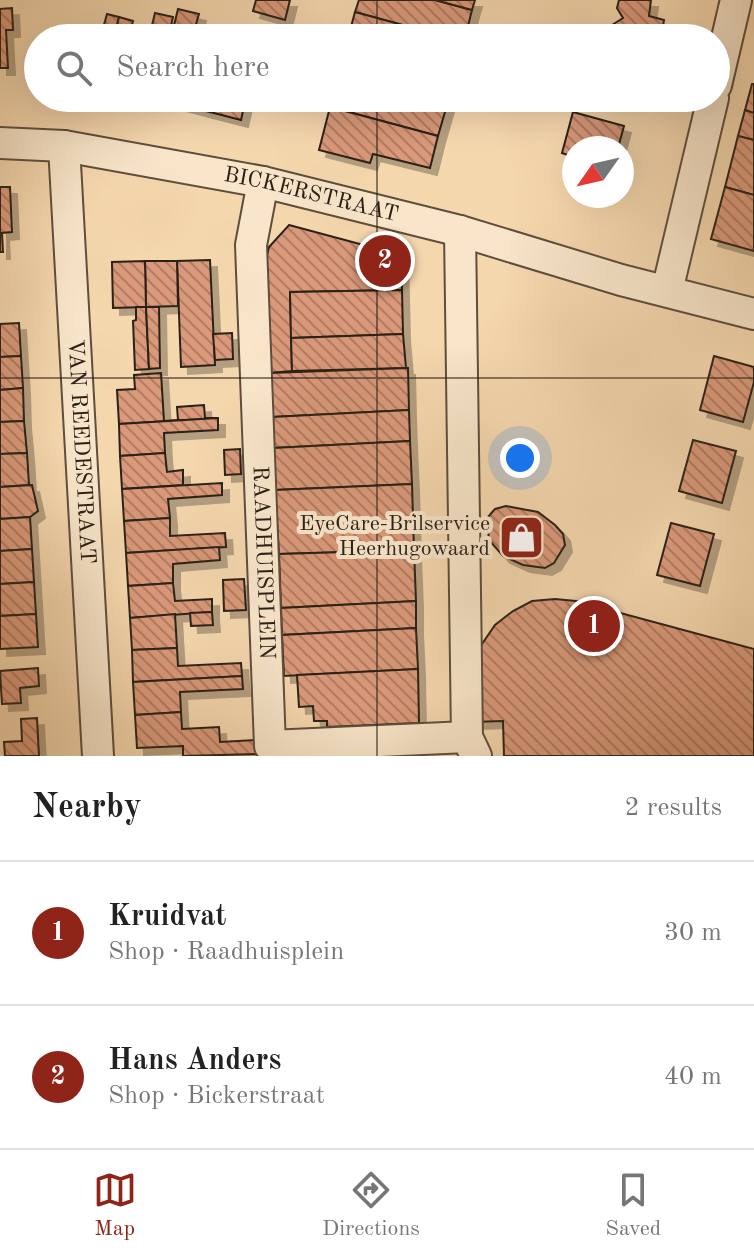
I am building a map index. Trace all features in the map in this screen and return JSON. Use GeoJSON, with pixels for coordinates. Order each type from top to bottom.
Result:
{"type":"FeatureCollection","features":[{"type":"Feature","properties":{"kind":"street"},"geometry":{"type":"LineString","coordinates":[[730,26],[736,0]]}},
{"type":"Feature","properties":{"kind":"street"},"geometry":{"type":"LineString","coordinates":[[667,291],[710,112]]}},
{"type":"Feature","properties":{"kind":"street","name":"BICKERSTRAAT"},"geometry":{"type":"LineString","coordinates":[[0,143],[64,146],[263,182],[460,231],[621,280],[754,314]]}},
{"type":"Feature","properties":{"kind":"street","name":"VAN REEDESTRAAT"},"geometry":{"type":"LineString","coordinates":[[64,146],[98,756]]}},
{"type":"Feature","properties":{"kind":"street","name":"RAADHUISPLEIN"},"geometry":{"type":"LineString","coordinates":[[263,182],[251,245],[270,746],[390,742],[472,746],[460,231]]}},
{"type":"Feature","properties":{"kind":"building"},"geometry":{"type":"Polygon","coordinates":[[[256,0],[290,0],[285,20],[253,11],[256,0]]]}},
{"type":"Feature","properties":{"kind":"building"},"geometry":{"type":"Polygon","coordinates":[[[359,0],[435,0],[472,10],[468,24],[399,24],[355,12],[359,0]]]}},
{"type":"Feature","properties":{"kind":"building"},"geometry":{"type":"Polygon","coordinates":[[[435,0],[475,0],[472,10],[435,0]]]}},
{"type":"Feature","properties":{"kind":"building"},"geometry":{"type":"Polygon","coordinates":[[[619,0],[651,0],[649,16],[664,20],[663,24],[614,24],[623,18],[617,8],[619,0]]]}},
{"type":"Feature","properties":{"kind":"building"},"geometry":{"type":"Polygon","coordinates":[[[12,8],[13,30],[6,30],[8,68],[0,68],[0,9],[12,8]]]}},
{"type":"Feature","properties":{"kind":"building"},"geometry":{"type":"Polygon","coordinates":[[[178,9],[199,14],[196,24],[174,24],[178,9]]]}},
{"type":"Feature","properties":{"kind":"building"},"geometry":{"type":"Polygon","coordinates":[[[355,12],[399,24],[352,24],[355,12]]]}},
{"type":"Feature","properties":{"kind":"building"},"geometry":{"type":"Polygon","coordinates":[[[155,13],[173,17],[171,24],[152,24],[155,13]]]}},
{"type":"Feature","properties":{"kind":"building"},"geometry":{"type":"Polygon","coordinates":[[[107,14],[119,17],[117,24],[104,24],[107,14]]]}},
{"type":"Feature","properties":{"kind":"building"},"geometry":{"type":"Polygon","coordinates":[[[119,17],[133,21],[132,24],[117,24],[119,17]]]}},
{"type":"Feature","properties":{"kind":"building"},"geometry":{"type":"Polygon","coordinates":[[[754,84],[754,113],[745,110],[754,84]]]}},
{"type":"Feature","properties":{"kind":"building"},"geometry":{"type":"Polygon","coordinates":[[[745,110],[754,113],[754,140],[738,136],[745,110]]]}},
{"type":"Feature","properties":{"kind":"building"},"geometry":{"type":"Polygon","coordinates":[[[210,112],[243,112],[241,120],[210,112]]]}},
{"type":"Feature","properties":{"kind":"building"},"geometry":{"type":"Polygon","coordinates":[[[329,112],[349,112],[438,136],[430,168],[373,154],[370,163],[319,150],[329,112]]]}},
{"type":"Feature","properties":{"kind":"building"},"geometry":{"type":"Polygon","coordinates":[[[349,112],[445,112],[438,136],[349,112]]]}},
{"type":"Feature","properties":{"kind":"building"},"geometry":{"type":"Polygon","coordinates":[[[573,112],[624,126],[621,136],[567,136],[573,112]]]}},
{"type":"Feature","properties":{"kind":"building"},"geometry":{"type":"Polygon","coordinates":[[[738,136],[754,140],[754,195],[725,187],[738,136]]]}},
{"type":"Feature","properties":{"kind":"building"},"geometry":{"type":"Polygon","coordinates":[[[0,187],[10,187],[12,232],[2,233],[3,252],[0,252],[0,187]]]}},
{"type":"Feature","properties":{"kind":"building"},"geometry":{"type":"Polygon","coordinates":[[[725,187],[754,195],[754,251],[711,239],[725,187]]]}},
{"type":"Feature","properties":{"kind":"building"},"geometry":{"type":"Polygon","coordinates":[[[289,225],[401,255],[402,290],[290,292],[292,371],[269,373],[265,264],[269,247],[289,225]]]}},
{"type":"Feature","properties":{"kind":"building"},"geometry":{"type":"Polygon","coordinates":[[[210,260],[215,365],[181,367],[177,261],[210,260]]]}},
{"type":"Feature","properties":{"kind":"building"},"geometry":{"type":"Polygon","coordinates":[[[145,261],[177,261],[178,306],[146,307],[145,261]]]}},
{"type":"Feature","properties":{"kind":"building"},"geometry":{"type":"Polygon","coordinates":[[[145,261],[146,307],[113,308],[112,262],[145,261]]]}},
{"type":"Feature","properties":{"kind":"building"},"geometry":{"type":"Polygon","coordinates":[[[402,290],[403,334],[291,338],[290,292],[402,290]]]}},
{"type":"Feature","properties":{"kind":"building"},"geometry":{"type":"Polygon","coordinates":[[[136,307],[146,307],[149,369],[135,370],[133,321],[136,320],[136,307]]]}},
{"type":"Feature","properties":{"kind":"building"},"geometry":{"type":"Polygon","coordinates":[[[146,307],[159,307],[160,368],[149,369],[146,307]]]}},
{"type":"Feature","properties":{"kind":"building"},"geometry":{"type":"Polygon","coordinates":[[[19,323],[21,356],[0,357],[0,324],[19,323]]]}},
{"type":"Feature","properties":{"kind":"building"},"geometry":{"type":"Polygon","coordinates":[[[232,333],[233,359],[215,360],[213,334],[232,333]]]}},
{"type":"Feature","properties":{"kind":"building"},"geometry":{"type":"Polygon","coordinates":[[[403,334],[406,368],[292,371],[291,338],[403,334]]]}},
{"type":"Feature","properties":{"kind":"building"},"geometry":{"type":"Polygon","coordinates":[[[21,356],[23,388],[0,390],[0,357],[21,356]]]}},
{"type":"Feature","properties":{"kind":"building"},"geometry":{"type":"Polygon","coordinates":[[[714,356],[754,367],[754,382],[743,422],[700,410],[714,356]]]}},
{"type":"Feature","properties":{"kind":"building"},"geometry":{"type":"Polygon","coordinates":[[[408,368],[409,410],[272,417],[269,373],[408,368]]]}},
{"type":"Feature","properties":{"kind":"building"},"geometry":{"type":"Polygon","coordinates":[[[161,373],[164,421],[178,420],[177,407],[204,405],[205,418],[218,418],[119,424],[117,390],[135,389],[134,375],[161,373]]]}},
{"type":"Feature","properties":{"kind":"building"},"geometry":{"type":"Polygon","coordinates":[[[23,388],[24,421],[0,422],[0,390],[23,388]]]}},
{"type":"Feature","properties":{"kind":"building"},"geometry":{"type":"Polygon","coordinates":[[[409,410],[410,441],[273,448],[272,417],[409,410]]]}},
{"type":"Feature","properties":{"kind":"building"},"geometry":{"type":"Polygon","coordinates":[[[218,418],[218,430],[164,433],[165,453],[120,456],[119,424],[218,418]]]}},
{"type":"Feature","properties":{"kind":"building"},"geometry":{"type":"Polygon","coordinates":[[[24,421],[27,453],[0,454],[0,422],[24,421]]]}},
{"type":"Feature","properties":{"kind":"building"},"geometry":{"type":"Polygon","coordinates":[[[693,440],[736,451],[722,503],[679,491],[693,440]]]}},
{"type":"Feature","properties":{"kind":"building"},"geometry":{"type":"Polygon","coordinates":[[[410,441],[412,484],[275,490],[273,448],[410,441]]]}},
{"type":"Feature","properties":{"kind":"building"},"geometry":{"type":"Polygon","coordinates":[[[240,449],[241,474],[225,475],[224,450],[240,449]]]}},
{"type":"Feature","properties":{"kind":"building"},"geometry":{"type":"Polygon","coordinates":[[[27,453],[29,485],[0,487],[0,454],[27,453]]]}},
{"type":"Feature","properties":{"kind":"building"},"geometry":{"type":"Polygon","coordinates":[[[165,453],[167,472],[183,470],[183,485],[122,489],[120,456],[165,453]]]}},
{"type":"Feature","properties":{"kind":"building"},"geometry":{"type":"Polygon","coordinates":[[[222,483],[222,495],[168,499],[170,518],[124,521],[122,489],[222,483]]]}},
{"type":"Feature","properties":{"kind":"building"},"geometry":{"type":"Polygon","coordinates":[[[412,484],[414,550],[279,554],[275,490],[412,484]]]}},
{"type":"Feature","properties":{"kind":"building"},"geometry":{"type":"Polygon","coordinates":[[[32,485],[38,511],[30,517],[0,519],[0,487],[32,485]]]}},
{"type":"Feature","properties":{"kind":"building"},"geometry":{"type":"Polygon","coordinates":[[[506,506],[538,512],[563,534],[565,545],[554,563],[545,568],[523,565],[503,556],[489,540],[487,518],[495,509],[506,506]]]}},
{"type":"Feature","properties":{"kind":"building"},"geometry":{"type":"Polygon","coordinates":[[[30,517],[32,549],[0,551],[0,519],[30,517]]]}},
{"type":"Feature","properties":{"kind":"building"},"geometry":{"type":"Polygon","coordinates":[[[170,518],[170,536],[225,533],[226,547],[126,553],[124,521],[170,518]]]}},
{"type":"Feature","properties":{"kind":"building"},"geometry":{"type":"Polygon","coordinates":[[[671,523],[714,534],[700,586],[657,575],[671,523]]]}},
{"type":"Feature","properties":{"kind":"building"},"geometry":{"type":"Polygon","coordinates":[[[219,547],[220,560],[173,564],[173,583],[128,586],[126,553],[219,547]]]}},
{"type":"Feature","properties":{"kind":"building"},"geometry":{"type":"Polygon","coordinates":[[[32,549],[34,582],[0,584],[0,551],[32,549]]]}},
{"type":"Feature","properties":{"kind":"building"},"geometry":{"type":"Polygon","coordinates":[[[414,550],[416,601],[281,608],[279,554],[414,550]]]}},
{"type":"Feature","properties":{"kind":"building"},"geometry":{"type":"Polygon","coordinates":[[[244,579],[246,610],[224,611],[223,580],[244,579]]]}},
{"type":"Feature","properties":{"kind":"building"},"geometry":{"type":"Polygon","coordinates":[[[34,582],[36,614],[0,616],[0,584],[34,582]]]}},
{"type":"Feature","properties":{"kind":"building"},"geometry":{"type":"Polygon","coordinates":[[[173,583],[175,601],[212,599],[212,612],[130,618],[128,586],[173,583]]]}},
{"type":"Feature","properties":{"kind":"building"},"geometry":{"type":"Polygon","coordinates":[[[416,601],[416,628],[282,635],[281,608],[416,601]]]}},
{"type":"Feature","properties":{"kind":"building"},"geometry":{"type":"Polygon","coordinates":[[[532,601],[576,601],[754,649],[754,756],[504,756],[503,721],[472,722],[473,664],[495,625],[532,601]]]}},
{"type":"Feature","properties":{"kind":"building"},"geometry":{"type":"Polygon","coordinates":[[[212,612],[213,625],[191,626],[190,613],[212,612]]]}},
{"type":"Feature","properties":{"kind":"building"},"geometry":{"type":"Polygon","coordinates":[[[36,614],[38,647],[0,649],[0,616],[36,614]]]}},
{"type":"Feature","properties":{"kind":"building"},"geometry":{"type":"Polygon","coordinates":[[[175,614],[177,648],[132,650],[130,618],[175,614]]]}},
{"type":"Feature","properties":{"kind":"building"},"geometry":{"type":"Polygon","coordinates":[[[416,628],[418,669],[284,676],[282,635],[416,628]]]}},
{"type":"Feature","properties":{"kind":"building"},"geometry":{"type":"Polygon","coordinates":[[[177,648],[178,666],[241,663],[242,676],[133,682],[132,650],[177,648]]]}},
{"type":"Feature","properties":{"kind":"building"},"geometry":{"type":"Polygon","coordinates":[[[38,668],[39,686],[20,688],[21,703],[2,704],[0,671],[38,668]]]}},
{"type":"Feature","properties":{"kind":"building"},"geometry":{"type":"Polygon","coordinates":[[[418,669],[419,723],[327,727],[327,721],[314,721],[313,706],[299,707],[297,675],[418,669]]]}},
{"type":"Feature","properties":{"kind":"building"},"geometry":{"type":"Polygon","coordinates":[[[242,676],[243,689],[180,692],[181,712],[135,715],[133,682],[242,676]]]}},
{"type":"Feature","properties":{"kind":"building"},"geometry":{"type":"Polygon","coordinates":[[[181,712],[182,729],[219,727],[220,742],[258,740],[259,754],[183,756],[183,746],[137,748],[135,715],[181,712]]]}},
{"type":"Feature","properties":{"kind":"building"},"geometry":{"type":"Polygon","coordinates":[[[37,718],[39,756],[5,756],[4,742],[22,741],[21,719],[37,718]]]}},
{"type":"Feature","properties":{"kind":"place","name":"Hans Anders"},"geometry":{"type":"Point","coordinates":[385,261]}},
{"type":"Feature","properties":{"kind":"place","name":"EyeCare-Brilservice Heerhugowaard"},"geometry":{"type":"Point","coordinates":[521,537]}},
{"type":"Feature","properties":{"kind":"place","name":"Kruidvat"},"geometry":{"type":"Point","coordinates":[594,626]}}]}
